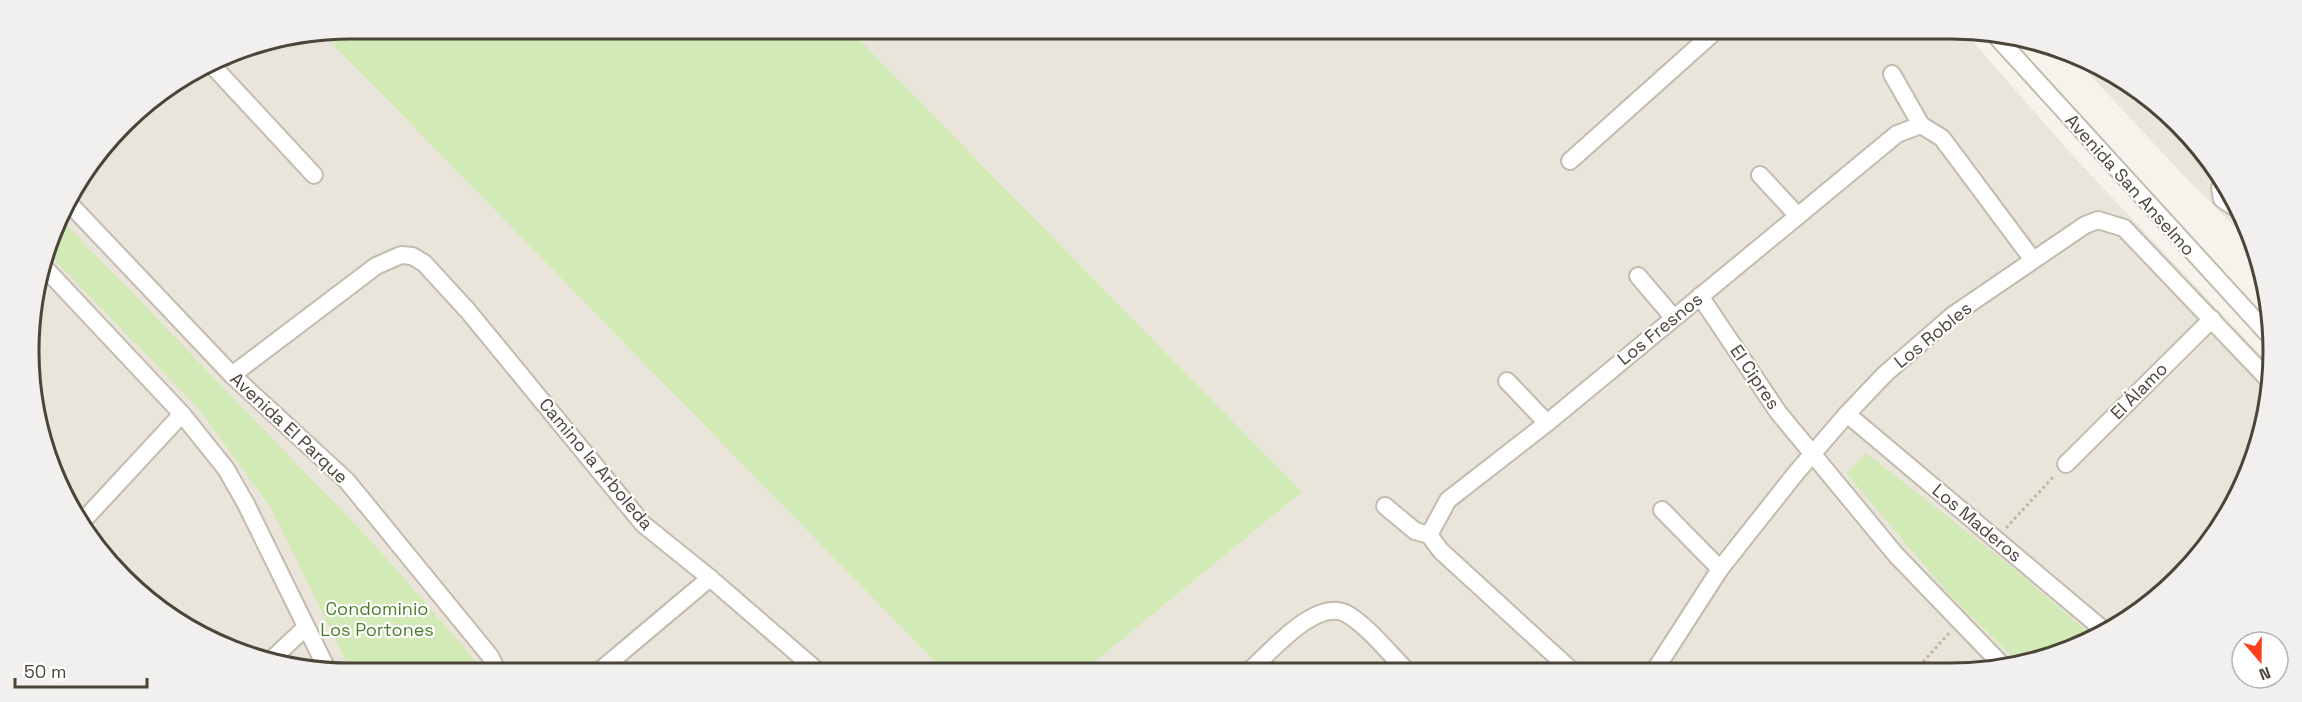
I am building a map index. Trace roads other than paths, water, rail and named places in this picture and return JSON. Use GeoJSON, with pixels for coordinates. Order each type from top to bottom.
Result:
{"type":"FeatureCollection","features":[{"type":"Feature","properties":{"kind":"street"},"geometry":{"type":"LineString","coordinates":[[1570,161],[1706,39]]}},
{"type":"Feature","properties":{"kind":"street","name":"Avenida San Anselmo"},"geometry":{"type":"LineString","coordinates":[[2003,44],[2262,327]]}},
{"type":"Feature","properties":{"kind":"street"},"geometry":{"type":"LineString","coordinates":[[216,70],[314,175]]}},
{"type":"Feature","properties":{"kind":"street"},"geometry":{"type":"LineString","coordinates":[[1892,74],[1922,125],[1942,138],[2033,260]]}},
{"type":"Feature","properties":{"kind":"street","name":"Los Fresnos"},"geometry":{"type":"LineString","coordinates":[[1428,535],[1448,500],[1547,423],[1897,134],[1922,125]]}},
{"type":"Feature","properties":{"kind":"street"},"geometry":{"type":"LineString","coordinates":[[1760,175],[1798,216]]}},
{"type":"Feature","properties":{"kind":"street","name":"Avenida El Parque"},"geometry":{"type":"LineString","coordinates":[[74,207],[232,375],[347,481],[494,663]]}},
{"type":"Feature","properties":{"kind":"street","name":"Los Robles"},"geometry":{"type":"LineString","coordinates":[[1660,663],[1720,569],[1796,473],[1847,414],[1886,374],[1953,315],[2085,225],[2098,220],[2111,222],[2124,228],[2262,372]]}},
{"type":"Feature","properties":{"kind":"street","name":"Camino la Arboleda"},"geometry":{"type":"LineString","coordinates":[[232,375],[376,266],[401,255],[412,256],[424,263],[468,310],[643,524],[710,578],[808,663]]}},
{"type":"Feature","properties":{"kind":"street"},"geometry":{"type":"LineString","coordinates":[[49,273],[182,414],[226,469],[246,504],[323,661]]}},
{"type":"Feature","properties":{"kind":"street"},"geometry":{"type":"LineString","coordinates":[[1638,276],[1673,317]]}},
{"type":"Feature","properties":{"kind":"street","name":"El Cipres"},"geometry":{"type":"LineString","coordinates":[[1700,296],[1778,412],[1814,454]]}},
{"type":"Feature","properties":{"kind":"street","name":"El Álamo"},"geometry":{"type":"LineString","coordinates":[[2066,464],[2212,319]]}},
{"type":"Feature","properties":{"kind":"street"},"geometry":{"type":"LineString","coordinates":[[1507,381],[1547,423]]}},
{"type":"Feature","properties":{"kind":"street"},"geometry":{"type":"LineString","coordinates":[[87,516],[182,414]]}},
{"type":"Feature","properties":{"kind":"street","name":"Los Maderos"},"geometry":{"type":"LineString","coordinates":[[1847,414],[2099,626]]}},
{"type":"Feature","properties":{"kind":"street"},"geometry":{"type":"LineString","coordinates":[[1814,454],[1896,555],[1997,659]]}},
{"type":"Feature","properties":{"kind":"street"},"geometry":{"type":"LineString","coordinates":[[1385,506],[1415,531],[1428,535],[1441,551],[1563,663]]}},
{"type":"Feature","properties":{"kind":"street"},"geometry":{"type":"LineString","coordinates":[[1662,510],[1720,569]]}},
{"type":"Feature","properties":{"kind":"street"},"geometry":{"type":"LineString","coordinates":[[609,663],[710,578]]}},
{"type":"Feature","properties":{"kind":"street"},"geometry":{"type":"LineString","coordinates":[[1258,663],[1308,618],[1331,610],[1353,618],[1399,663]]}},
{"type":"Feature","properties":{"kind":"street"},"geometry":{"type":"LineString","coordinates":[[277,654],[306,627]]}},
{"type":"Feature","properties":{"kind":"park label","name":"Condominio Los Portones"},"geometry":{"type":"Point","coordinates":[377,619]}}]}
